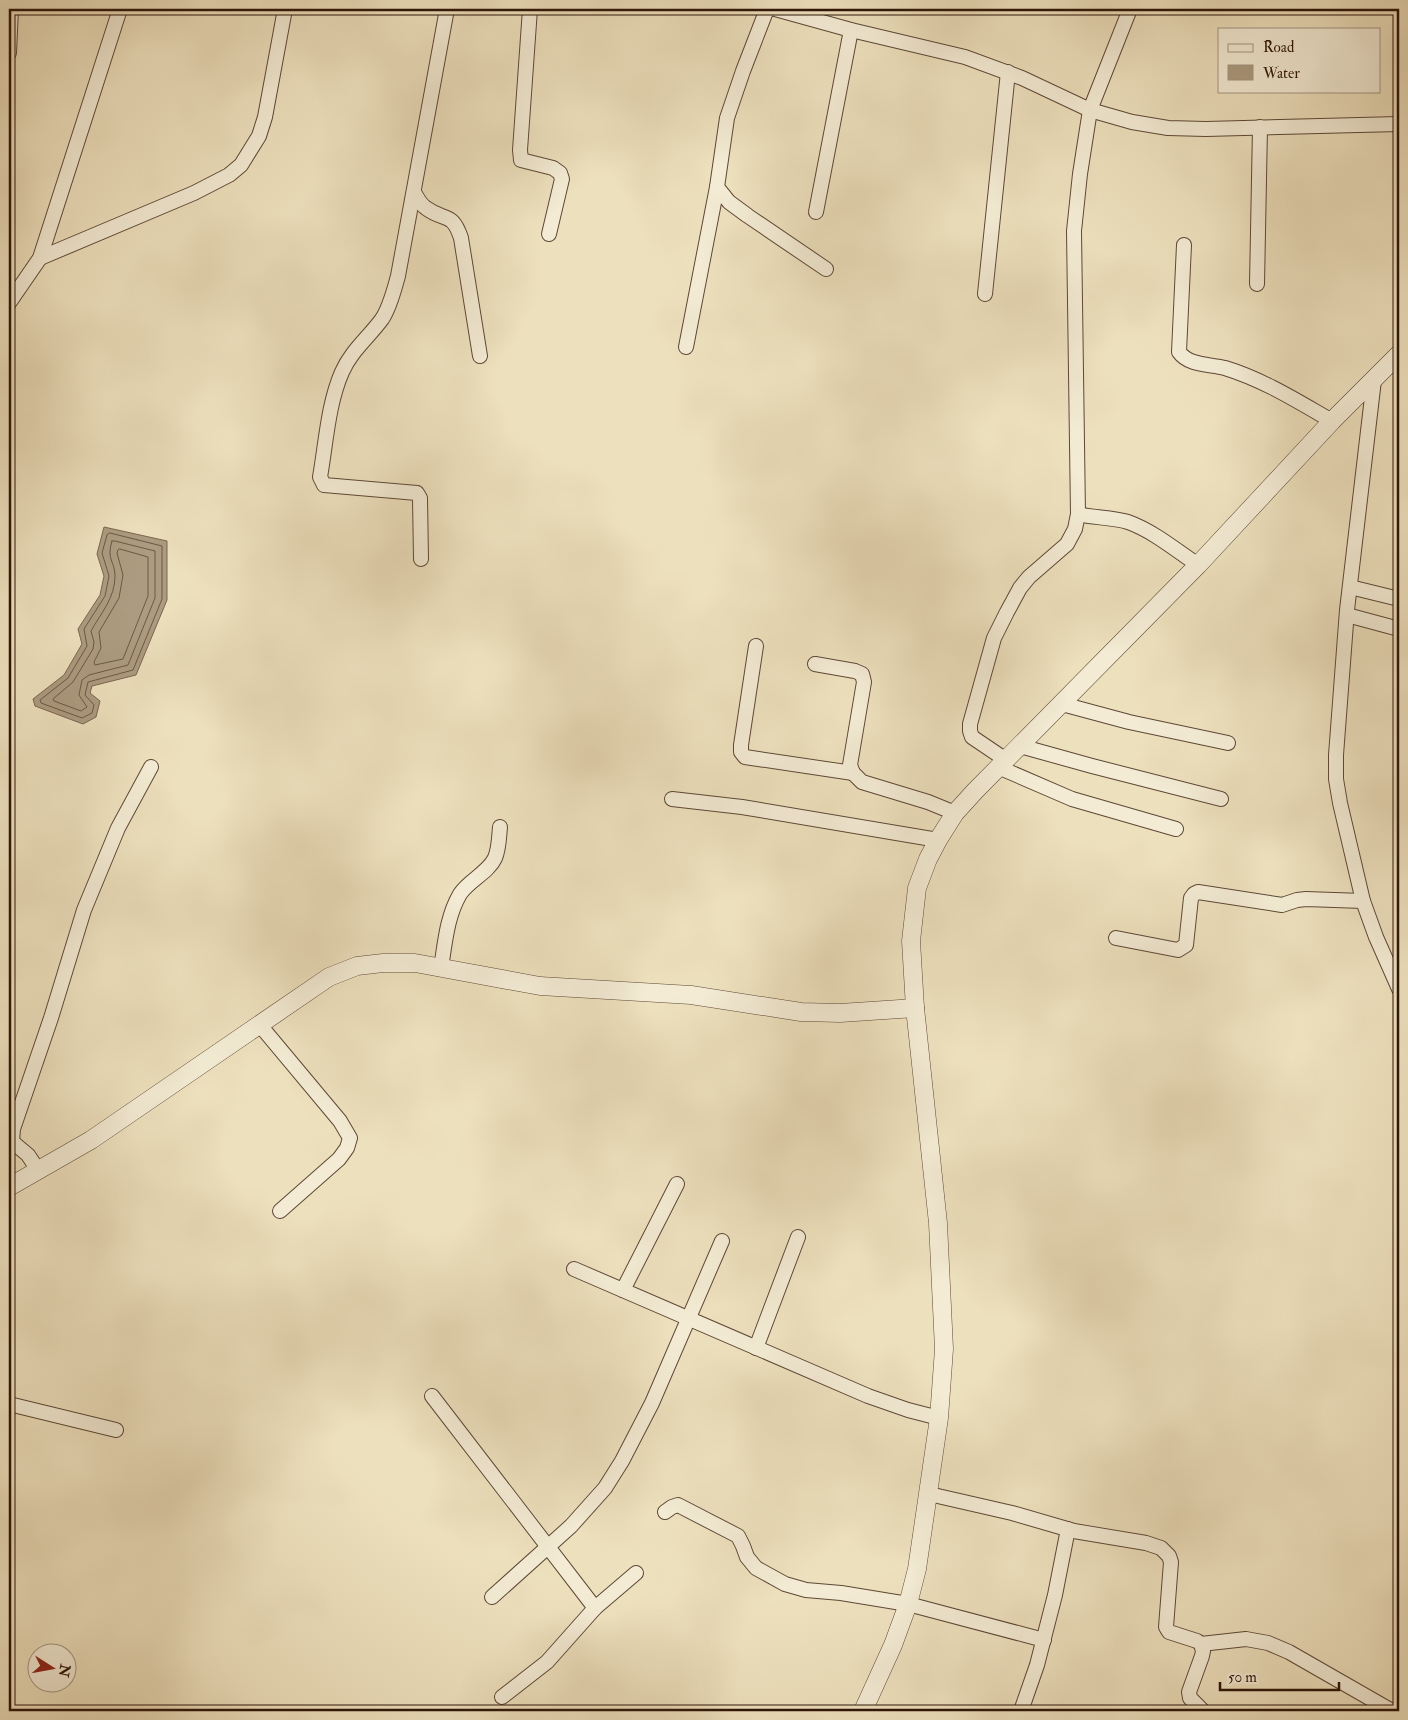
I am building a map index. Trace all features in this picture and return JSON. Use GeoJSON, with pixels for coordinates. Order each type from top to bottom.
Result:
{"type":"FeatureCollection","features":[{"type":"Feature","properties":{"kind":"street"},"geometry":{"type":"LineString","coordinates":[[9,53],[11,9]]}},
{"type":"Feature","properties":{"kind":"street"},"geometry":{"type":"LineString","coordinates":[[9,303],[40,258],[120,9]]}},
{"type":"Feature","properties":{"kind":"street"},"geometry":{"type":"LineString","coordinates":[[40,258],[194,193],[229,175],[241,165],[259,136],[265,117],[285,9]]}},
{"type":"Feature","properties":{"kind":"street"},"geometry":{"type":"LineString","coordinates":[[421,559],[420,498],[417,493],[324,485],[320,477],[333,398],[342,372],[350,356],[382,318],[391,299],[398,276],[447,9]]}},
{"type":"Feature","properties":{"kind":"street"},"geometry":{"type":"LineString","coordinates":[[530,9],[520,150],[521,160],[553,168],[560,173],[562,179],[549,234]]}},
{"type":"Feature","properties":{"kind":"street"},"geometry":{"type":"LineString","coordinates":[[686,347],[717,187],[727,118],[767,9]]}},
{"type":"Feature","properties":{"kind":"street"},"geometry":{"type":"LineString","coordinates":[[775,9],[851,30],[965,57],[1008,72],[1090,110],[1132,122],[1168,128],[1260,128],[1399,124]]}},
{"type":"Feature","properties":{"kind":"street"},"geometry":{"type":"LineString","coordinates":[[1130,9],[1090,110],[1080,174],[1074,231],[1078,514],[1075,529],[1067,544],[1040,567],[1020,588],[994,638],[970,724],[970,731],[972,738],[1002,763],[1072,799],[1176,829]]}},
{"type":"Feature","properties":{"kind":"street"},"geometry":{"type":"LineString","coordinates":[[816,212],[851,30]]}},
{"type":"Feature","properties":{"kind":"street"},"geometry":{"type":"LineString","coordinates":[[985,294],[1008,72]]}},
{"type":"Feature","properties":{"kind":"street"},"geometry":{"type":"LineString","coordinates":[[1257,284],[1260,128]]}},
{"type":"Feature","properties":{"kind":"street"},"geometry":{"type":"LineString","coordinates":[[717,187],[729,202],[826,269]]}},
{"type":"Feature","properties":{"kind":"street"},"geometry":{"type":"LineString","coordinates":[[414,192],[421,204],[428,210],[450,218],[457,225],[461,238],[480,356]]}},
{"type":"Feature","properties":{"kind":"street"},"geometry":{"type":"LineString","coordinates":[[1184,245],[1180,352],[1183,357],[1191,361],[1223,368],[1274,387],[1332,421]]}},
{"type":"Feature","properties":{"kind":"street"},"geometry":{"type":"LineString","coordinates":[[863,1711],[893,1645],[908,1604],[917,1569],[939,1418],[944,1349],[938,1223],[915,1008],[912,941],[917,888],[928,859],[955,813],[1198,564],[1332,421],[1399,354]]}},
{"type":"Feature","properties":{"kind":"street"},"geometry":{"type":"LineString","coordinates":[[1374,380],[1347,615],[1336,779],[1364,901],[1376,937],[1399,989]]}},
{"type":"Feature","properties":{"kind":"street"},"geometry":{"type":"LineString","coordinates":[[1078,514],[1128,522],[1156,536],[1198,564]]}},
{"type":"Feature","properties":{"kind":"street"},"geometry":{"type":"LineString","coordinates":[[1350,587],[1399,599]]}},
{"type":"Feature","properties":{"kind":"street"},"geometry":{"type":"LineString","coordinates":[[1347,615],[1399,629]]}},
{"type":"Feature","properties":{"kind":"street"},"geometry":{"type":"LineString","coordinates":[[756,646],[741,752],[745,757],[853,773]]}},
{"type":"Feature","properties":{"kind":"street"},"geometry":{"type":"LineString","coordinates":[[815,664],[862,674],[864,682],[850,765],[853,773],[862,782],[928,802],[955,813]]}},
{"type":"Feature","properties":{"kind":"street"},"geometry":{"type":"LineString","coordinates":[[1062,704],[1129,722],[1228,743]]}},
{"type":"Feature","properties":{"kind":"street"},"geometry":{"type":"LineString","coordinates":[[1020,746],[1222,799]]}},
{"type":"Feature","properties":{"kind":"street"},"geometry":{"type":"LineString","coordinates":[[38,1170],[28,1155],[10,1140],[12,1129],[84,910],[118,828],[151,767]]}},
{"type":"Feature","properties":{"kind":"street"},"geometry":{"type":"LineString","coordinates":[[672,799],[742,808],[938,840]]}},
{"type":"Feature","properties":{"kind":"street"},"geometry":{"type":"LineString","coordinates":[[441,968],[451,914],[461,894],[471,881],[487,868],[494,859],[500,828]]}},
{"type":"Feature","properties":{"kind":"street"},"geometry":{"type":"LineString","coordinates":[[1116,938],[1178,950],[1183,948],[1186,945],[1192,898],[1198,892],[1282,905],[1306,899],[1364,901]]}},
{"type":"Feature","properties":{"kind":"street"},"geometry":{"type":"LineString","coordinates":[[9,1187],[91,1140],[329,977],[357,966],[383,962],[415,963],[540,986],[691,995],[801,1012],[840,1013],[915,1008]]}},
{"type":"Feature","properties":{"kind":"street"},"geometry":{"type":"LineString","coordinates":[[259,1024],[340,1121],[350,1138],[347,1148],[339,1158],[280,1211]]}},
{"type":"Feature","properties":{"kind":"street"},"geometry":{"type":"LineString","coordinates":[[623,1290],[677,1184]]}},
{"type":"Feature","properties":{"kind":"street"},"geometry":{"type":"LineString","coordinates":[[756,1348],[798,1236]]}},
{"type":"Feature","properties":{"kind":"street"},"geometry":{"type":"LineString","coordinates":[[492,1597],[571,1526],[605,1488],[622,1461],[652,1404],[722,1241]]}},
{"type":"Feature","properties":{"kind":"street"},"geometry":{"type":"LineString","coordinates":[[574,1268],[868,1396],[908,1410],[939,1418]]}},
{"type":"Feature","properties":{"kind":"street"},"geometry":{"type":"LineString","coordinates":[[432,1396],[595,1608]]}},
{"type":"Feature","properties":{"kind":"street"},"geometry":{"type":"LineString","coordinates":[[9,1404],[116,1430]]}},
{"type":"Feature","properties":{"kind":"street"},"geometry":{"type":"LineString","coordinates":[[929,1494],[1012,1513],[1068,1529],[1146,1543],[1161,1548],[1169,1556],[1171,1562],[1166,1627],[1169,1632],[1201,1644],[1246,1639],[1268,1643],[1289,1652],[1392,1711]]}},
{"type":"Feature","properties":{"kind":"street"},"geometry":{"type":"LineString","coordinates":[[666,1512],[678,1505],[738,1536],[744,1546],[747,1557],[756,1568],[785,1584],[806,1590],[841,1593],[908,1604],[1044,1640]]}},
{"type":"Feature","properties":{"kind":"street"},"geometry":{"type":"LineString","coordinates":[[1020,1711],[1037,1666],[1056,1595],[1068,1529]]}},
{"type":"Feature","properties":{"kind":"street"},"geometry":{"type":"LineString","coordinates":[[502,1697],[547,1662],[595,1608],[636,1573]]}},
{"type":"Feature","properties":{"kind":"street"},"geometry":{"type":"LineString","coordinates":[[1201,1644],[1202,1656],[1189,1692],[1190,1698],[1203,1711]]}},
{"type":"Feature","properties":{"kind":"water"},"geometry":{"type":"Polygon","coordinates":[[[104,527],[167,541],[167,600],[136,675],[92,686],[90,693],[100,701],[96,717],[83,724],[35,706],[33,699],[64,675],[82,644],[78,629],[100,595],[104,576],[97,554],[104,527]]]}}]}
